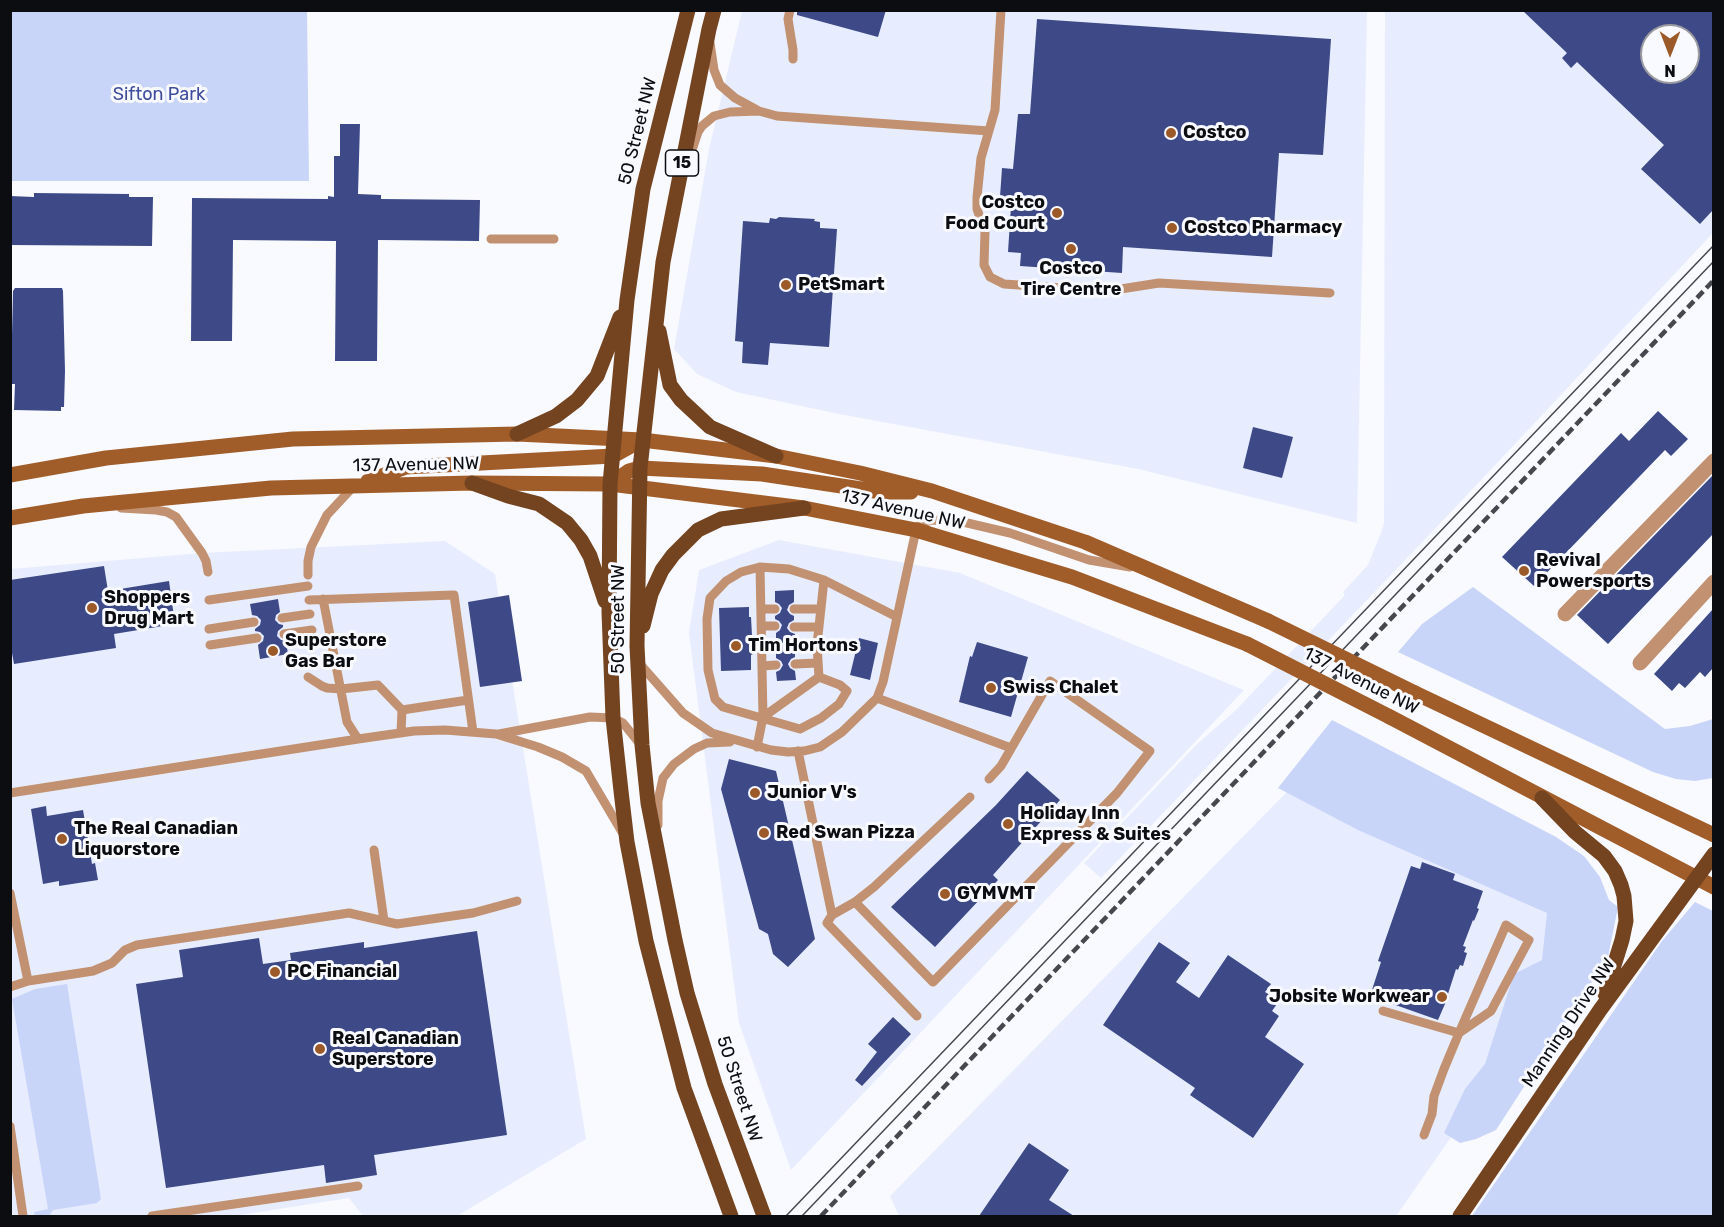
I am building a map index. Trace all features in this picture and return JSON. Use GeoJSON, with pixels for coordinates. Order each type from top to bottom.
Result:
{"type":"FeatureCollection","features":[{"type":"Feature","properties":{"kind":"main road","name":"50 Street NW"},"geometry":{"type":"LineString","coordinates":[[688,10],[643,189],[627,300],[610,484],[609,612],[613,718],[627,842],[646,941],[684,1088],[731,1216]]}},
{"type":"Feature","properties":{"kind":"main road","name":"50 Street NW"},"geometry":{"type":"LineString","coordinates":[[714,10],[673,208],[656,316],[639,468],[638,654],[642,745],[648,803],[687,993],[742,1159],[764,1216]]}},
{"type":"Feature","properties":{"kind":"main road"},"geometry":{"type":"LineString","coordinates":[[517,434],[567,409],[594,380],[627,300]]}},
{"type":"Feature","properties":{"kind":"main road"},"geometry":{"type":"LineString","coordinates":[[656,316],[670,384],[681,400],[710,427],[776,456]]}},
{"type":"Feature","properties":{"kind":"main road","name":"137 Avenue NW"},"geometry":{"type":"LineString","coordinates":[[10,475],[106,458],[293,439],[517,434],[642,441],[776,456],[860,473],[932,491],[1085,542],[1156,572],[1268,621],[1713,835]]}},
{"type":"Feature","properties":{"kind":"main road"},"geometry":{"type":"LineString","coordinates":[[354,486],[406,467],[613,456],[642,441]]}},
{"type":"Feature","properties":{"kind":"main road"},"geometry":{"type":"LineString","coordinates":[[610,484],[629,471],[639,468],[762,474],[881,492],[932,491]]}},
{"type":"Feature","properties":{"kind":"main road"},"geometry":{"type":"LineString","coordinates":[[472,483],[539,504],[567,523],[590,556],[609,612]]}},
{"type":"Feature","properties":{"kind":"main road","name":"137 Avenue NW"},"geometry":{"type":"LineString","coordinates":[[10,518],[83,506],[271,488],[472,483],[610,484],[804,508],[916,530],[1072,576],[1247,644],[1713,887]]}},
{"type":"Feature","properties":{"kind":"main road"},"geometry":{"type":"LineString","coordinates":[[638,654],[651,594],[662,570],[673,555],[698,530],[721,519],[804,508]]}},
{"type":"Feature","properties":{"kind":"main road"},"geometry":{"type":"LineString","coordinates":[[1542,798],[1604,856],[1615,871],[1624,896],[1626,921],[1600,1010]]}},
{"type":"Feature","properties":{"kind":"main road","name":"Manning Drive NW"},"geometry":{"type":"LineString","coordinates":[[1460,1216],[1600,1010],[1713,854]]}},
{"type":"Feature","properties":{"kind":"street"},"geometry":{"type":"LineString","coordinates":[[1565,614],[1713,461]]}},
{"type":"Feature","properties":{"kind":"street"},"geometry":{"type":"LineString","coordinates":[[1640,663],[1713,582]]}},
{"type":"Feature","properties":{"kind":"lane"},"geometry":{"type":"LineString","coordinates":[[790,10],[788,19],[793,59]]}},
{"type":"Feature","properties":{"kind":"lane"},"geometry":{"type":"LineString","coordinates":[[1001,10],[994,110],[979,167],[976,204],[985,232],[984,265],[990,277],[997,282],[1010,284],[1108,291],[1159,282],[1330,293]]}},
{"type":"Feature","properties":{"kind":"lane"},"geometry":{"type":"LineString","coordinates":[[709,28],[714,70],[720,85],[735,98],[759,111],[777,116],[989,131]]}},
{"type":"Feature","properties":{"kind":"lane"},"geometry":{"type":"LineString","coordinates":[[673,208],[702,126],[714,116],[723,113],[759,111]]}},
{"type":"Feature","properties":{"kind":"lane"},"geometry":{"type":"LineString","coordinates":[[491,239],[554,239]]}},
{"type":"Feature","properties":{"kind":"lane"},"geometry":{"type":"LineString","coordinates":[[308,575],[311,548],[323,523],[341,497],[354,486]]}},
{"type":"Feature","properties":{"kind":"lane"},"geometry":{"type":"LineString","coordinates":[[83,506],[167,512],[183,525],[202,553],[208,572]]}},
{"type":"Feature","properties":{"kind":"lane"},"geometry":{"type":"LineString","coordinates":[[638,654],[683,713],[712,733],[757,747],[798,752],[819,747],[842,732],[877,698],[883,682],[916,530],[925,521],[963,522],[1010,533],[1089,560],[1156,572]]}},
{"type":"Feature","properties":{"kind":"lane"},"geometry":{"type":"LineString","coordinates":[[819,677],[840,685],[847,691],[839,704],[821,718],[800,729],[723,707],[715,699],[708,670],[707,619],[710,598],[726,581],[741,572],[760,567],[789,569],[824,580],[897,617]]}},
{"type":"Feature","properties":{"kind":"lane"},"geometry":{"type":"LineString","coordinates":[[757,747],[763,717],[760,567]]}},
{"type":"Feature","properties":{"kind":"lane"},"geometry":{"type":"LineString","coordinates":[[819,677],[817,645],[824,580]]}},
{"type":"Feature","properties":{"kind":"lane"},"geometry":{"type":"LineString","coordinates":[[208,600],[308,586]]}},
{"type":"Feature","properties":{"kind":"lane"},"geometry":{"type":"LineString","coordinates":[[309,600],[454,595],[473,732]]}},
{"type":"Feature","properties":{"kind":"lane"},"geometry":{"type":"LineString","coordinates":[[323,599],[347,722],[358,739]]}},
{"type":"Feature","properties":{"kind":"lane"},"geometry":{"type":"LineString","coordinates":[[760,609],[775,609]]}},
{"type":"Feature","properties":{"kind":"lane"},"geometry":{"type":"LineString","coordinates":[[794,609],[821,609]]}},
{"type":"Feature","properties":{"kind":"lane"},"geometry":{"type":"LineString","coordinates":[[282,618],[310,614]]}},
{"type":"Feature","properties":{"kind":"lane"},"geometry":{"type":"LineString","coordinates":[[209,629],[254,622]]}},
{"type":"Feature","properties":{"kind":"lane"},"geometry":{"type":"LineString","coordinates":[[761,626],[776,626]]}},
{"type":"Feature","properties":{"kind":"lane"},"geometry":{"type":"LineString","coordinates":[[794,627],[819,627]]}},
{"type":"Feature","properties":{"kind":"lane"},"geometry":{"type":"LineString","coordinates":[[284,634],[312,630]]}},
{"type":"Feature","properties":{"kind":"lane"},"geometry":{"type":"LineString","coordinates":[[210,645],[257,638]]}},
{"type":"Feature","properties":{"kind":"lane"},"geometry":{"type":"LineString","coordinates":[[762,645],[776,645]]}},
{"type":"Feature","properties":{"kind":"lane"},"geometry":{"type":"LineString","coordinates":[[795,645],[817,645]]}},
{"type":"Feature","properties":{"kind":"lane"},"geometry":{"type":"LineString","coordinates":[[795,664],[817,663]]}},
{"type":"Feature","properties":{"kind":"lane"},"geometry":{"type":"LineString","coordinates":[[762,666],[776,665]]}},
{"type":"Feature","properties":{"kind":"lane"},"geometry":{"type":"LineString","coordinates":[[308,677],[322,686],[341,689],[378,685],[402,710],[401,733]]}},
{"type":"Feature","properties":{"kind":"lane"},"geometry":{"type":"LineString","coordinates":[[763,717],[819,677]]}},
{"type":"Feature","properties":{"kind":"lane"},"geometry":{"type":"LineString","coordinates":[[855,902],[933,982],[1117,793],[1150,751],[1050,681],[1001,766],[989,779]]}},
{"type":"Feature","properties":{"kind":"lane"},"geometry":{"type":"LineString","coordinates":[[877,698],[1011,748]]}},
{"type":"Feature","properties":{"kind":"lane"},"geometry":{"type":"LineString","coordinates":[[402,710],[468,700]]}},
{"type":"Feature","properties":{"kind":"lane"},"geometry":{"type":"LineString","coordinates":[[496,734],[590,717],[613,718],[623,723],[642,745]]}},
{"type":"Feature","properties":{"kind":"lane"},"geometry":{"type":"LineString","coordinates":[[10,793],[401,733],[445,730],[473,732],[496,734],[538,747],[562,757],[585,771],[609,807],[627,842]]}},
{"type":"Feature","properties":{"kind":"lane"},"geometry":{"type":"LineString","coordinates":[[658,857],[658,801],[663,778],[674,764],[694,749],[707,743],[738,742]]}},
{"type":"Feature","properties":{"kind":"lane"},"geometry":{"type":"LineString","coordinates":[[798,752],[832,915]]}},
{"type":"Feature","properties":{"kind":"lane"},"geometry":{"type":"LineString","coordinates":[[917,1016],[827,923],[832,915],[855,902],[874,887],[970,797]]}},
{"type":"Feature","properties":{"kind":"lane"},"geometry":{"type":"LineString","coordinates":[[374,850],[384,921]]}},
{"type":"Feature","properties":{"kind":"lane"},"geometry":{"type":"LineString","coordinates":[[10,893],[28,981]]}},
{"type":"Feature","properties":{"kind":"lane"},"geometry":{"type":"LineString","coordinates":[[10,987],[28,981],[93,971],[112,963],[125,950],[137,945],[349,913],[397,924],[472,913],[517,901]]}},
{"type":"Feature","properties":{"kind":"lane"},"geometry":{"type":"LineString","coordinates":[[1424,1135],[1432,1114],[1434,1096],[1487,968],[1506,925],[1528,940],[1491,1011],[1460,1034]]}},
{"type":"Feature","properties":{"kind":"lane"},"geometry":{"type":"LineString","coordinates":[[1383,1011],[1460,1034]]}},
{"type":"Feature","properties":{"kind":"lane"},"geometry":{"type":"LineString","coordinates":[[10,1126],[23,1216]]}},
{"type":"Feature","properties":{"kind":"lane"},"geometry":{"type":"LineString","coordinates":[[152,1216],[358,1186]]}},
{"type":"Feature","properties":{"kind":"shaded area"},"geometry":{"type":"Polygon","coordinates":[[[742,11],[1367,11],[1357,523],[1138,469],[839,414],[736,392],[697,374],[674,349],[709,149],[742,11]]]}},
{"type":"Feature","properties":{"kind":"shaded area"},"geometry":{"type":"Polygon","coordinates":[[[1385,11],[1713,11],[1713,233],[1451,512],[1101,878],[1084,863],[1196,745],[1236,710],[1345,595],[1343,592],[1368,565],[1384,523],[1385,11]]]}},
{"type":"Feature","properties":{"kind":"shaded area"},"geometry":{"type":"Polygon","coordinates":[[[779,540],[960,573],[1244,690],[791,1170],[739,1023],[689,633],[699,570],[779,540]]]}},
{"type":"Feature","properties":{"kind":"shaded area"},"geometry":{"type":"Polygon","coordinates":[[[445,541],[495,574],[586,1139],[457,1216],[363,1216],[349,1198],[234,1216],[11,1216],[11,569],[202,553],[445,541]]]}},
{"type":"Feature","properties":{"kind":"shaded area"},"geometry":{"type":"Polygon","coordinates":[[[1328,750],[1544,860],[1582,950],[1396,1216],[899,1216],[890,1196],[1328,750]]]}},
{"type":"Feature","properties":{"kind":"green space","name":"Sifton Park"},"geometry":{"type":"Polygon","coordinates":[[[10,11],[307,11],[309,181],[11,181],[10,11]]]}},
{"type":"Feature","properties":{"kind":"green space"},"geometry":{"type":"Polygon","coordinates":[[[1473,587],[1665,729],[1690,726],[1713,719],[1713,778],[1695,781],[1676,779],[1653,772],[1398,652],[1422,624],[1473,587]]]}},
{"type":"Feature","properties":{"kind":"green space"},"geometry":{"type":"Polygon","coordinates":[[[1332,720],[1556,837],[1584,856],[1600,877],[1609,900],[1618,907],[1608,957],[1496,1130],[1476,1139],[1460,1143],[1444,1133],[1465,1089],[1485,1064],[1514,974],[1542,960],[1547,913],[1358,830],[1278,788],[1332,720]]]}},
{"type":"Feature","properties":{"kind":"green space"},"geometry":{"type":"Polygon","coordinates":[[[1695,902],[1713,911],[1713,1216],[1472,1216],[1662,941],[1695,902]]]}},
{"type":"Feature","properties":{"kind":"green space"},"geometry":{"type":"Polygon","coordinates":[[[67,984],[101,1199],[97,1203],[53,1210],[49,1216],[35,1216],[34,1212],[48,1209],[12,999],[35,989],[67,984]]]}},
{"type":"Feature","properties":{"kind":"building"},"geometry":{"type":"Polygon","coordinates":[[[797,10],[886,10],[878,37],[797,15],[797,10]]]}},
{"type":"Feature","properties":{"kind":"building"},"geometry":{"type":"Polygon","coordinates":[[[1522,10],[1713,10],[1713,210],[1700,224],[1641,169],[1664,145],[1577,62],[1571,68],[1562,58],[1567,53],[1522,10]]]}},
{"type":"Feature","properties":{"kind":"building","name":"Costco"},"geometry":{"type":"Polygon","coordinates":[[[1037,19],[1331,39],[1323,155],[1279,153],[1272,257],[1123,247],[1122,273],[1020,266],[1021,253],[1008,252],[1010,198],[1000,197],[1002,168],[1013,169],[1018,114],[1030,114],[1037,19]]]}},
{"type":"Feature","properties":{"kind":"building"},"geometry":{"type":"Polygon","coordinates":[[[340,124],[360,124],[358,194],[381,195],[381,199],[480,200],[479,241],[378,240],[377,361],[335,361],[336,241],[233,240],[232,341],[191,341],[192,198],[328,199],[328,196],[334,197],[334,156],[340,156],[340,124]]]}},
{"type":"Feature","properties":{"kind":"building"},"geometry":{"type":"Polygon","coordinates":[[[34,193],[129,194],[129,197],[153,197],[152,246],[10,245],[10,196],[34,197],[34,193]]]}},
{"type":"Feature","properties":{"kind":"building","name":"PetSmart"},"geometry":{"type":"Polygon","coordinates":[[[770,218],[815,219],[814,221],[820,222],[820,228],[837,229],[829,347],[770,343],[768,365],[742,363],[743,342],[735,341],[743,221],[769,223],[770,218]]]}},
{"type":"Feature","properties":{"kind":"building"},"geometry":{"type":"Polygon","coordinates":[[[15,288],[62,288],[65,371],[64,407],[61,407],[61,411],[14,410],[12,334],[13,291],[15,288]]]}},
{"type":"Feature","properties":{"kind":"building"},"geometry":{"type":"Polygon","coordinates":[[[1658,411],[1688,439],[1671,456],[1665,450],[1534,586],[1502,557],[1621,433],[1629,441],[1658,411]]]}},
{"type":"Feature","properties":{"kind":"building"},"geometry":{"type":"Polygon","coordinates":[[[1253,427],[1293,437],[1282,478],[1243,468],[1253,427]]]}},
{"type":"Feature","properties":{"kind":"building"},"geometry":{"type":"Polygon","coordinates":[[[1713,475],[1713,534],[1608,644],[1577,615],[1713,475]]]}},
{"type":"Feature","properties":{"kind":"building","name":"Shoppers Drug Mart"},"geometry":{"type":"Polygon","coordinates":[[[104,566],[108,591],[169,581],[175,624],[114,634],[116,648],[14,664],[10,642],[10,580],[104,566]]]}},
{"type":"Feature","properties":{"kind":"building"},"geometry":{"type":"Polygon","coordinates":[[[794,590],[794,602],[787,610],[794,616],[794,620],[787,628],[795,634],[795,638],[788,646],[795,652],[795,657],[788,664],[795,671],[796,680],[777,681],[776,672],[783,665],[776,658],[776,652],[783,644],[776,638],[776,633],[782,625],[775,619],[775,616],[782,608],[775,602],[775,591],[794,590]]]}},
{"type":"Feature","properties":{"kind":"building"},"geometry":{"type":"Polygon","coordinates":[[[509,595],[522,681],[480,687],[468,602],[509,595]]]}},
{"type":"Feature","properties":{"kind":"building"},"geometry":{"type":"Polygon","coordinates":[[[278,599],[280,612],[276,615],[275,620],[283,627],[278,631],[277,636],[286,641],[288,654],[260,659],[258,645],[263,641],[264,636],[255,631],[261,620],[252,615],[250,604],[278,599]]]}},
{"type":"Feature","properties":{"kind":"building","name":"Tim Hortons"},"geometry":{"type":"Polygon","coordinates":[[[749,607],[753,654],[751,655],[751,670],[721,671],[719,608],[749,607]]]}},
{"type":"Feature","properties":{"kind":"building"},"geometry":{"type":"Polygon","coordinates":[[[1713,609],[1713,668],[1705,677],[1700,672],[1685,688],[1679,683],[1672,691],[1654,674],[1713,609]]]}},
{"type":"Feature","properties":{"kind":"building"},"geometry":{"type":"Polygon","coordinates":[[[859,638],[878,643],[870,680],[850,675],[859,638]]]}},
{"type":"Feature","properties":{"kind":"building","name":"Swiss Chalet"},"geometry":{"type":"Polygon","coordinates":[[[977,642],[1028,657],[1011,717],[959,702],[970,656],[972,657],[977,642]]]}},
{"type":"Feature","properties":{"kind":"building"},"geometry":{"type":"Polygon","coordinates":[[[729,759],[776,771],[815,939],[788,967],[773,954],[768,934],[759,929],[721,789],[729,759]]]}},
{"type":"Feature","properties":{"kind":"building"},"geometry":{"type":"Polygon","coordinates":[[[1027,771],[1060,800],[993,875],[998,880],[935,947],[891,907],[996,805],[1027,771]]]}},
{"type":"Feature","properties":{"kind":"building","name":"The Real Canadian Liquorstore"},"geometry":{"type":"Polygon","coordinates":[[[46,806],[47,816],[83,810],[92,864],[95,863],[98,880],[59,886],[59,881],[43,884],[31,809],[46,806]]]}},
{"type":"Feature","properties":{"kind":"building"},"geometry":{"type":"Polygon","coordinates":[[[1422,862],[1455,874],[1453,880],[1483,891],[1477,908],[1479,909],[1463,946],[1466,947],[1464,952],[1467,953],[1463,966],[1460,965],[1458,970],[1456,969],[1438,1020],[1370,996],[1381,962],[1378,961],[1411,866],[1420,869],[1422,862]]]}},
{"type":"Feature","properties":{"kind":"building","name":"Real Canadian Superstore"},"geometry":{"type":"Polygon","coordinates":[[[477,931],[507,1135],[374,1155],[377,1175],[326,1183],[324,1165],[166,1188],[136,984],[183,977],[179,950],[259,938],[263,964],[291,960],[290,953],[364,942],[364,948],[477,931]]]}},
{"type":"Feature","properties":{"kind":"building"},"geometry":{"type":"Polygon","coordinates":[[[1159,942],[1190,963],[1176,982],[1199,998],[1228,955],[1271,984],[1265,992],[1279,1001],[1272,1011],[1279,1016],[1265,1037],[1304,1064],[1253,1138],[1190,1095],[1195,1088],[1103,1025],[1159,942]]]}},
{"type":"Feature","properties":{"kind":"building"},"geometry":{"type":"Polygon","coordinates":[[[893,1017],[911,1034],[862,1086],[855,1080],[877,1052],[868,1044],[893,1017]]]}},
{"type":"Feature","properties":{"kind":"building"},"geometry":{"type":"Polygon","coordinates":[[[1029,1143],[1069,1170],[1049,1200],[1074,1216],[979,1216],[1029,1143]]]}},
{"type":"Feature","properties":{"kind":"tram line"},"geometry":{"type":"LineString","coordinates":[[786,1216],[1714,245]]}},
{"type":"Feature","properties":{"kind":"tram line"},"geometry":{"type":"LineString","coordinates":[[802,1216],[1714,261]]}},
{"type":"Feature","properties":{"kind":"railway"},"geometry":{"type":"LineString","coordinates":[[821,1216],[1714,280]]}},
{"type":"Feature","properties":{"kind":"place","name":"Costco"},"geometry":{"type":"Point","coordinates":[1171,133]}},
{"type":"Feature","properties":{"kind":"place","name":"Costco Food Court"},"geometry":{"type":"Point","coordinates":[1057,213]}},
{"type":"Feature","properties":{"kind":"place","name":"Costco Pharmacy"},"geometry":{"type":"Point","coordinates":[1172,228]}},
{"type":"Feature","properties":{"kind":"place","name":"Costco Tire Centre"},"geometry":{"type":"Point","coordinates":[1071,249]}},
{"type":"Feature","properties":{"kind":"place","name":"PetSmart"},"geometry":{"type":"Point","coordinates":[786,285]}},
{"type":"Feature","properties":{"kind":"place","name":"Revival Powersports"},"geometry":{"type":"Point","coordinates":[1524,571]}},
{"type":"Feature","properties":{"kind":"place","name":"Shoppers Drug Mart"},"geometry":{"type":"Point","coordinates":[92,608]}},
{"type":"Feature","properties":{"kind":"place","name":"Tim Hortons"},"geometry":{"type":"Point","coordinates":[736,646]}},
{"type":"Feature","properties":{"kind":"place","name":"Superstore Gas Bar"},"geometry":{"type":"Point","coordinates":[273,651]}},
{"type":"Feature","properties":{"kind":"place","name":"Swiss Chalet"},"geometry":{"type":"Point","coordinates":[991,688]}},
{"type":"Feature","properties":{"kind":"place","name":"Junior V's"},"geometry":{"type":"Point","coordinates":[755,793]}},
{"type":"Feature","properties":{"kind":"place","name":"Holiday Inn Express & Suites"},"geometry":{"type":"Point","coordinates":[1008,824]}},
{"type":"Feature","properties":{"kind":"place","name":"Red Swan Pizza"},"geometry":{"type":"Point","coordinates":[764,833]}},
{"type":"Feature","properties":{"kind":"place","name":"The Real Canadian Liquorstore"},"geometry":{"type":"Point","coordinates":[62,839]}},
{"type":"Feature","properties":{"kind":"place","name":"GYMVMT"},"geometry":{"type":"Point","coordinates":[945,894]}},
{"type":"Feature","properties":{"kind":"place","name":"PC Financial"},"geometry":{"type":"Point","coordinates":[275,972]}},
{"type":"Feature","properties":{"kind":"place","name":"Jobsite Workwear"},"geometry":{"type":"Point","coordinates":[1442,997]}},
{"type":"Feature","properties":{"kind":"place","name":"Real Canadian Superstore"},"geometry":{"type":"Point","coordinates":[320,1049]}}]}
